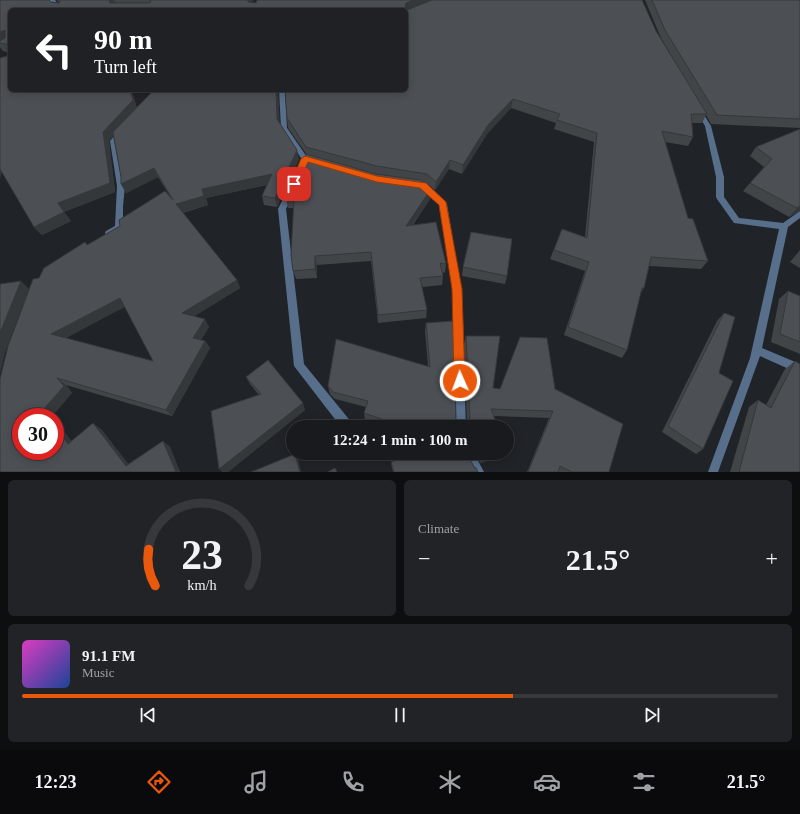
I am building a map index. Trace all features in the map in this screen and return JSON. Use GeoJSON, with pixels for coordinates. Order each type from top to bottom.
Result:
{"type":"FeatureCollection","features":[{"type":"Feature","properties":{"kind":"street"},"geometry":{"type":"LineString","coordinates":[[52,0],[58,8]]}},
{"type":"Feature","properties":{"kind":"street"},"geometry":{"type":"LineString","coordinates":[[282,92],[284,128],[304,162],[320,163]]}},
{"type":"Feature","properties":{"kind":"street"},"geometry":{"type":"LineString","coordinates":[[697,107],[708,126],[720,176],[720,196],[737,221],[784,226]]}},
{"type":"Feature","properties":{"kind":"street"},"geometry":{"type":"LineString","coordinates":[[100,239],[119,227],[118,206],[121,186],[112,141],[127,125]]}},
{"type":"Feature","properties":{"kind":"street"},"geometry":{"type":"LineString","coordinates":[[295,181],[282,209],[299,366],[342,420]]}},
{"type":"Feature","properties":{"kind":"street"},"geometry":{"type":"LineString","coordinates":[[415,184],[423,186],[443,204],[457,289],[461,420]]}},
{"type":"Feature","properties":{"kind":"street"},"geometry":{"type":"LineString","coordinates":[[713,472],[757,350],[784,226],[800,214]]}},
{"type":"Feature","properties":{"kind":"street"},"geometry":{"type":"LineString","coordinates":[[757,350],[800,369]]}},
{"type":"Feature","properties":{"kind":"street"},"geometry":{"type":"LineString","coordinates":[[472,460],[478,472]]}},
{"type":"Feature","properties":{"kind":"building"},"geometry":{"type":"Polygon","coordinates":[[[0,0],[49,0],[51,2],[59,3],[59,0],[110,0],[110,3],[150,3],[151,1],[149,0],[248,0],[248,2],[256,3],[257,0],[414,0],[406,3],[405,8],[8,8],[8,45],[0,43],[0,41],[5,38],[5,30],[0,32],[0,0]]]}},
{"type":"Feature","properties":{"kind":"building"},"geometry":{"type":"Polygon","coordinates":[[[432,0],[642,0],[656,31],[707,114],[691,114],[693,137],[662,131],[688,218],[693,219],[708,261],[651,257],[627,350],[568,327],[589,262],[554,250],[562,229],[587,238],[597,133],[557,120],[560,114],[513,99],[488,125],[463,165],[450,160],[436,182],[427,174],[377,166],[306,147],[287,118],[285,92],[408,92],[408,10],[432,0]]]}},
{"type":"Feature","properties":{"kind":"building"},"geometry":{"type":"Polygon","coordinates":[[[652,0],[800,0],[800,119],[717,115],[665,30],[652,0]]]}},
{"type":"Feature","properties":{"kind":"building"},"geometry":{"type":"Polygon","coordinates":[[[8,56],[8,92],[131,92],[133,100],[103,132],[110,183],[58,203],[64,212],[34,227],[0,169],[0,58],[8,56]]]}},
{"type":"Feature","properties":{"kind":"building"},"geometry":{"type":"Polygon","coordinates":[[[152,92],[276,92],[277,119],[297,150],[275,198],[262,196],[272,174],[202,189],[204,196],[176,204],[237,280],[182,313],[205,319],[193,338],[205,341],[166,410],[57,378],[64,386],[45,408],[12,408],[12,460],[64,460],[64,438],[68,444],[93,423],[126,466],[163,441],[176,472],[0,472],[0,379],[8,346],[33,279],[39,278],[44,268],[85,242],[87,245],[120,226],[119,220],[165,191],[173,200],[154,168],[121,184],[113,132],[152,92]],[[120,298],[51,334],[153,361],[120,298]]]}},
{"type":"Feature","properties":{"kind":"building"},"geometry":{"type":"Polygon","coordinates":[[[800,129],[800,206],[797,208],[750,183],[772,159],[756,147],[800,129]]]}},
{"type":"Feature","properties":{"kind":"building"},"geometry":{"type":"Polygon","coordinates":[[[306,154],[376,174],[421,180],[431,189],[406,226],[436,222],[446,264],[440,263],[443,276],[420,278],[427,310],[378,315],[371,252],[315,256],[315,269],[293,271],[291,255],[294,200],[286,199],[306,154]]]}},
{"type":"Feature","properties":{"kind":"building"},"geometry":{"type":"Polygon","coordinates":[[[471,232],[512,239],[507,276],[463,267],[471,232]]]}},
{"type":"Feature","properties":{"kind":"building"},"geometry":{"type":"Polygon","coordinates":[[[21,281],[0,333],[0,284],[21,281]]]}},
{"type":"Feature","properties":{"kind":"building"},"geometry":{"type":"Polygon","coordinates":[[[788,291],[800,296],[800,342],[780,334],[788,291]]]}},
{"type":"Feature","properties":{"kind":"building"},"geometry":{"type":"Polygon","coordinates":[[[724,313],[735,317],[719,373],[733,381],[703,449],[668,426],[724,313]]]}},
{"type":"Feature","properties":{"kind":"building"},"geometry":{"type":"Polygon","coordinates":[[[452,321],[454,335],[456,420],[385,420],[364,413],[368,401],[333,392],[328,386],[336,339],[430,367],[426,323],[452,321]]]}},
{"type":"Feature","properties":{"kind":"building"},"geometry":{"type":"Polygon","coordinates":[[[466,336],[500,336],[493,388],[500,389],[520,337],[547,338],[555,389],[623,424],[609,472],[572,472],[560,466],[558,472],[528,472],[553,411],[491,409],[495,420],[470,420],[466,336]]]}},
{"type":"Feature","properties":{"kind":"building"},"geometry":{"type":"Polygon","coordinates":[[[268,360],[303,403],[219,469],[211,411],[261,394],[246,377],[268,360]]]}},
{"type":"Feature","properties":{"kind":"building"},"geometry":{"type":"Polygon","coordinates":[[[795,361],[800,364],[800,472],[739,472],[758,400],[771,408],[795,361]]]}},
{"type":"Feature","properties":{"kind":"building"},"geometry":{"type":"Polygon","coordinates":[[[286,458],[286,460],[297,460],[300,472],[251,472],[286,458]]]}},
{"type":"Feature","properties":{"kind":"building"},"geometry":{"type":"Polygon","coordinates":[[[397,460],[470,460],[478,472],[394,472],[391,462],[397,460]]]}},
{"type":"Feature","properties":{"kind":"building"},"geometry":{"type":"Polygon","coordinates":[[[335,468],[337,472],[328,472],[335,468]]]}},
{"type":"Feature","properties":{"kind":"route"},"geometry":{"type":"LineString","coordinates":[[294,184],[305,159],[377,179],[423,186],[443,204],[445,224],[457,289],[460,381]]}}]}
